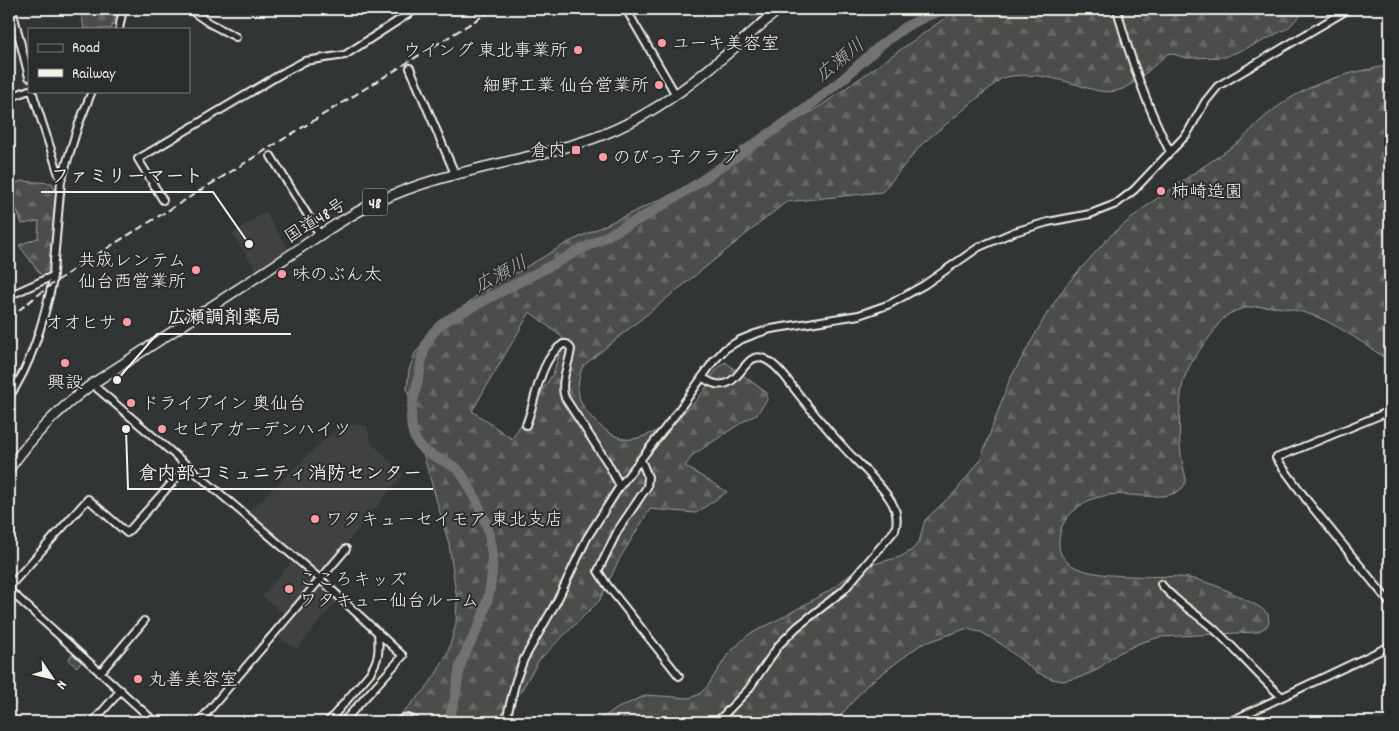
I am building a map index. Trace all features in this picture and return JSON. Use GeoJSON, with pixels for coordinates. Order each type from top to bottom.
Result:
{"type":"FeatureCollection","features":[{"type":"Feature","properties":{"kind":"highway","name":"国道48号"},"geometry":{"type":"LineString","coordinates":[[9,469],[43,426],[61,408],[92,384],[320,235],[376,202],[407,189],[455,174],[594,138],[644,115],[676,95],[779,9]]}},
{"type":"Feature","properties":{"kind":"street"},"geometry":{"type":"LineString","coordinates":[[12,9],[28,73]]}},
{"type":"Feature","properties":{"kind":"street"},"geometry":{"type":"LineString","coordinates":[[119,28],[123,9]]}},
{"type":"Feature","properties":{"kind":"street"},"geometry":{"type":"LineString","coordinates":[[189,9],[209,23],[236,37]]}},
{"type":"Feature","properties":{"kind":"street"},"geometry":{"type":"LineString","coordinates":[[163,200],[138,160],[286,71],[305,61],[345,55],[416,9]]}},
{"type":"Feature","properties":{"kind":"street"},"geometry":{"type":"LineString","coordinates":[[626,9],[676,95]]}},
{"type":"Feature","properties":{"kind":"street"},"geometry":{"type":"LineString","coordinates":[[1116,9],[1125,42],[1144,96],[1170,152]]}},
{"type":"Feature","properties":{"kind":"street"},"geometry":{"type":"LineString","coordinates":[[504,722],[524,659],[557,601],[587,538],[620,486],[713,362],[726,349],[740,340],[771,329],[871,312],[909,295],[979,247],[996,239],[1048,222],[1090,214],[1108,208],[1134,190],[1187,134],[1205,102],[1218,86],[1348,9]]}},
{"type":"Feature","properties":{"kind":"street"},"geometry":{"type":"LineString","coordinates":[[410,68],[455,174]]}},
{"type":"Feature","properties":{"kind":"street"},"geometry":{"type":"LineString","coordinates":[[9,98],[28,92]]}},
{"type":"Feature","properties":{"kind":"street"},"geometry":{"type":"LineString","coordinates":[[31,92],[61,181]]}},
{"type":"Feature","properties":{"kind":"street"},"geometry":{"type":"LineString","coordinates":[[9,397],[27,368],[49,297],[53,276],[61,181],[78,126],[92,92]]}},
{"type":"Feature","properties":{"kind":"street"},"geometry":{"type":"LineString","coordinates":[[271,156],[320,235]]}},
{"type":"Feature","properties":{"kind":"street"},"geometry":{"type":"LineString","coordinates":[[10,294],[53,276]]}},
{"type":"Feature","properties":{"kind":"street"},"geometry":{"type":"LineString","coordinates":[[526,425],[538,382],[547,364],[558,347],[567,344],[571,349],[563,380],[565,398],[607,462],[620,486]]}},
{"type":"Feature","properties":{"kind":"street"},"geometry":{"type":"LineString","coordinates":[[702,377],[716,384],[729,382],[735,379],[750,359],[756,357],[762,358],[776,367],[820,422],[875,480],[890,499],[898,522],[895,530],[844,590],[797,627],[779,645],[748,690],[718,722]]}},
{"type":"Feature","properties":{"kind":"street"},"geometry":{"type":"LineString","coordinates":[[92,384],[320,579],[404,656],[343,722]]}},
{"type":"Feature","properties":{"kind":"street"},"geometry":{"type":"LineString","coordinates":[[1390,411],[1276,458],[1309,503],[1390,603]]}},
{"type":"Feature","properties":{"kind":"street"},"geometry":{"type":"LineString","coordinates":[[641,460],[648,477],[647,486],[618,530],[598,571],[679,676]]}},
{"type":"Feature","properties":{"kind":"street"},"geometry":{"type":"LineString","coordinates":[[155,722],[9,589],[88,499],[127,533],[188,466]]}},
{"type":"Feature","properties":{"kind":"street"},"geometry":{"type":"LineString","coordinates":[[199,722],[346,549]]}},
{"type":"Feature","properties":{"kind":"street"},"geometry":{"type":"LineString","coordinates":[[1161,584],[1168,594],[1216,631],[1282,697]]}},
{"type":"Feature","properties":{"kind":"street"},"geometry":{"type":"LineString","coordinates":[[100,673],[144,621]]}},
{"type":"Feature","properties":{"kind":"street"},"geometry":{"type":"LineString","coordinates":[[328,722],[376,664],[379,654],[378,632]]}},
{"type":"Feature","properties":{"kind":"street"},"geometry":{"type":"LineString","coordinates":[[1229,722],[1390,646]]}},
{"type":"Feature","properties":{"kind":"street"},"geometry":{"type":"LineString","coordinates":[[93,722],[121,690]]}},
{"type":"Feature","properties":{"kind":"street"},"geometry":{"type":"LineString","coordinates":[[398,722],[403,718],[416,722]]}},
{"type":"Feature","properties":{"kind":"shaded area"},"geometry":{"type":"Polygon","coordinates":[[[746,9],[768,9],[753,21],[746,9]]]}},
{"type":"Feature","properties":{"kind":"shaded area"},"geometry":{"type":"Polygon","coordinates":[[[265,212],[289,249],[257,271],[232,234],[265,212]]]}},
{"type":"Feature","properties":{"kind":"shaded area"},"geometry":{"type":"Polygon","coordinates":[[[342,423],[367,426],[371,442],[403,475],[319,576],[247,513],[342,423]]]}},
{"type":"Feature","properties":{"kind":"shaded area","name":"こころキッズ ワタキュー仙台ルーム"},"geometry":{"type":"Polygon","coordinates":[[[291,562],[315,583],[286,616],[262,596],[291,562]]]}},
{"type":"Feature","properties":{"kind":"shaded area"},"geometry":{"type":"Polygon","coordinates":[[[319,586],[336,602],[296,650],[278,636],[319,586]]]}},
{"type":"Feature","properties":{"kind":"green space"},"geometry":{"type":"Polygon","coordinates":[[[81,9],[117,9],[111,28],[84,28],[81,9]]]}},
{"type":"Feature","properties":{"kind":"green space"},"geometry":{"type":"Polygon","coordinates":[[[958,9],[1306,9],[1288,28],[1225,57],[1187,58],[1169,53],[1136,80],[1116,91],[1099,91],[1045,77],[1020,75],[1002,78],[922,144],[882,192],[786,202],[583,366],[579,377],[579,396],[589,415],[612,434],[624,439],[634,439],[652,433],[675,420],[700,396],[713,375],[725,362],[767,393],[767,400],[756,415],[693,455],[685,466],[727,492],[696,513],[650,509],[620,558],[599,601],[539,660],[503,722],[393,722],[424,691],[436,674],[448,652],[456,624],[457,600],[449,544],[421,446],[407,388],[409,370],[415,353],[443,323],[479,294],[569,242],[685,188],[822,105],[958,9]],[[530,312],[472,411],[512,439],[554,372],[563,338],[530,312]]]}},
{"type":"Feature","properties":{"kind":"green space"},"geometry":{"type":"Polygon","coordinates":[[[1390,65],[1390,208],[1387,218],[1390,226],[1390,362],[1338,327],[1306,313],[1262,306],[1235,311],[1225,317],[1219,324],[1195,357],[1184,378],[1179,421],[1181,457],[1186,479],[1183,487],[1177,492],[1168,495],[1118,494],[1092,499],[1080,506],[1066,519],[1060,533],[1060,553],[1071,565],[1084,571],[1120,576],[1189,578],[1208,583],[1261,608],[1268,614],[1269,622],[1266,627],[1257,632],[1160,637],[1140,643],[1117,654],[1097,670],[1081,677],[1063,681],[1052,679],[1036,672],[1001,644],[981,632],[965,629],[920,645],[867,685],[835,722],[594,722],[622,706],[647,695],[689,698],[698,695],[707,687],[728,654],[748,635],[832,589],[862,567],[900,557],[912,550],[919,542],[925,520],[955,492],[980,461],[1009,381],[1046,315],[1067,284],[1110,236],[1145,207],[1242,140],[1261,120],[1295,95],[1334,78],[1390,65]]]}},
{"type":"Feature","properties":{"kind":"green space"},"geometry":{"type":"Polygon","coordinates":[[[22,181],[52,183],[57,196],[49,274],[41,275],[19,245],[38,238],[39,221],[22,224],[15,205],[9,200],[9,185],[22,181]]]}},
{"type":"Feature","properties":{"kind":"green space"},"geometry":{"type":"Polygon","coordinates":[[[73,653],[80,658],[81,662],[77,667],[68,660],[73,653]]]}},
{"type":"Feature","properties":{"kind":"waterway","name":"広瀬川"},"geometry":{"type":"LineString","coordinates":[[447,722],[454,702],[460,667],[479,626],[487,602],[490,590],[492,555],[486,524],[475,498],[461,473],[425,451],[413,434],[411,418],[413,401],[424,350],[431,336],[447,320],[645,216],[695,185],[805,109],[843,79],[882,44],[907,26],[945,9]]}},
{"type":"Feature","properties":{"kind":"railway"},"geometry":{"type":"LineString","coordinates":[[9,318],[52,284],[88,260],[494,9]]}},
{"type":"Feature","properties":{"kind":"place","name":"ユーキ美容室"},"geometry":{"type":"Point","coordinates":[662,43]}},
{"type":"Feature","properties":{"kind":"place","name":"ウイング 東北事業所"},"geometry":{"type":"Point","coordinates":[578,50]}},
{"type":"Feature","properties":{"kind":"place","name":"細野工業 仙台営業所"},"geometry":{"type":"Point","coordinates":[659,85]}},
{"type":"Feature","properties":{"kind":"place","name":"倉内"},"geometry":{"type":"Point","coordinates":[576,150]}},
{"type":"Feature","properties":{"kind":"place","name":"のびっ子クラブ"},"geometry":{"type":"Point","coordinates":[603,157]}},
{"type":"Feature","properties":{"kind":"place","name":"柿崎造園"},"geometry":{"type":"Point","coordinates":[1161,191]}},
{"type":"Feature","properties":{"kind":"place","name":"ファミリーマート"},"geometry":{"type":"Point","coordinates":[249,244]}},
{"type":"Feature","properties":{"kind":"place","name":"共成レンテム 仙台西営業所"},"geometry":{"type":"Point","coordinates":[196,270]}},
{"type":"Feature","properties":{"kind":"place","name":"味のぶん太"},"geometry":{"type":"Point","coordinates":[282,274]}},
{"type":"Feature","properties":{"kind":"place","name":"オオヒサ"},"geometry":{"type":"Point","coordinates":[127,322]}},
{"type":"Feature","properties":{"kind":"place","name":"興設"},"geometry":{"type":"Point","coordinates":[65,363]}},
{"type":"Feature","properties":{"kind":"place","name":"広瀬調剤薬局"},"geometry":{"type":"Point","coordinates":[117,380]}},
{"type":"Feature","properties":{"kind":"place","name":"ドライブイン 奥仙台"},"geometry":{"type":"Point","coordinates":[131,403]}},
{"type":"Feature","properties":{"kind":"place","name":"倉内部コミュニティ消防センター"},"geometry":{"type":"Point","coordinates":[126,429]}},
{"type":"Feature","properties":{"kind":"place","name":"セピアガーデンハイツ"},"geometry":{"type":"Point","coordinates":[162,429]}},
{"type":"Feature","properties":{"kind":"place","name":"ワタキューセイモア 東北支店"},"geometry":{"type":"Point","coordinates":[315,519]}},
{"type":"Feature","properties":{"kind":"place","name":"こころキッズ ワタキュー仙台ルーム"},"geometry":{"type":"Point","coordinates":[289,589]}},
{"type":"Feature","properties":{"kind":"place","name":"丸善美容室"},"geometry":{"type":"Point","coordinates":[138,679]}}]}
